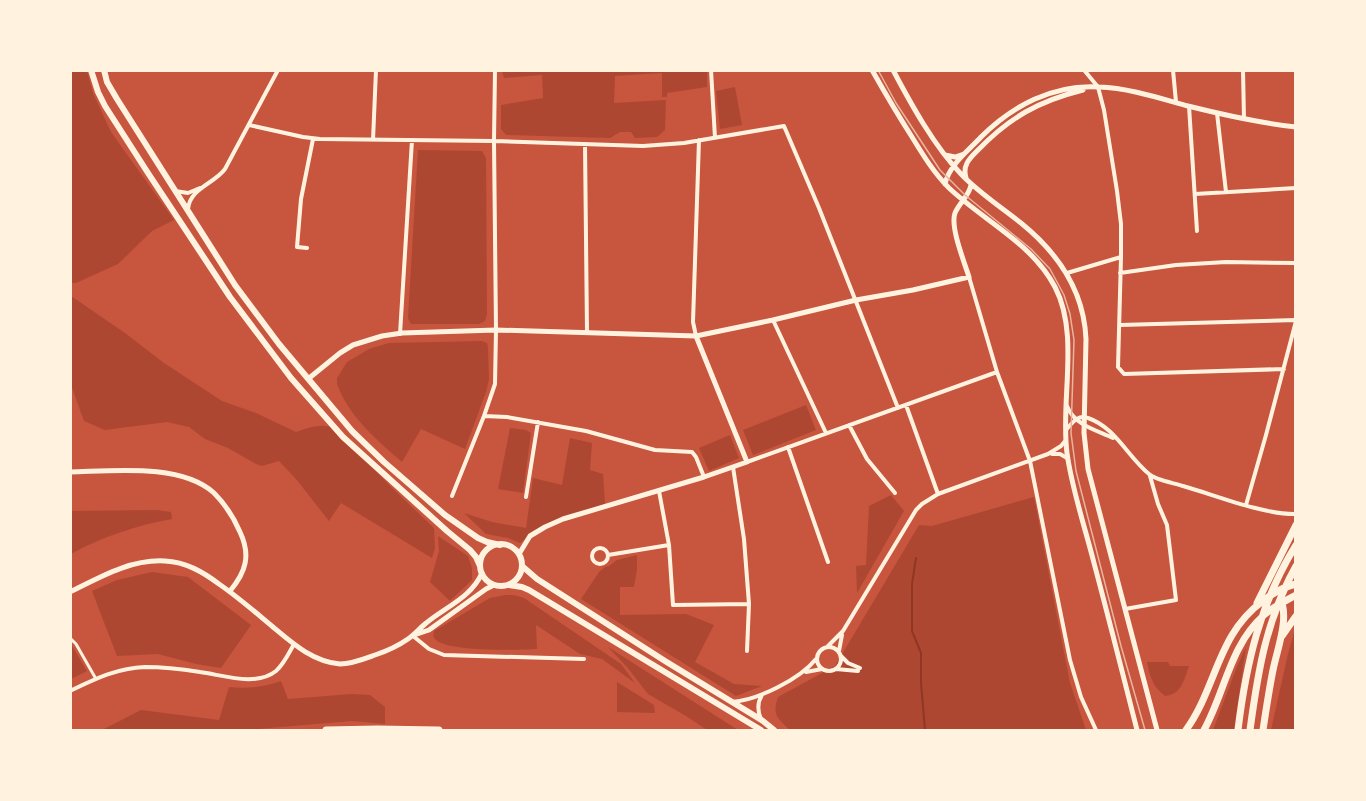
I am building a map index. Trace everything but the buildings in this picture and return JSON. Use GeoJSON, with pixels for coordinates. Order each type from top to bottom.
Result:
{"type":"FeatureCollection","features":[{"type":"Feature","properties":{"kind":"highway"},"geometry":{"type":"LineString","coordinates":[[1257,605],[1296,525]]}},
{"type":"Feature","properties":{"kind":"highway"},"geometry":{"type":"LineString","coordinates":[[1238,730],[1257,628],[1276,580],[1295,547]]}},
{"type":"Feature","properties":{"kind":"highway"},"geometry":{"type":"LineString","coordinates":[[1250,730],[1265,641],[1281,597],[1296,567]]}},
{"type":"Feature","properties":{"kind":"highway"},"geometry":{"type":"LineString","coordinates":[[1186,730],[1197,715],[1230,637],[1238,624],[1272,594],[1296,584]]}},
{"type":"Feature","properties":{"kind":"highway"},"geometry":{"type":"LineString","coordinates":[[1263,730],[1283,620],[1282,603],[1272,594]]}},
{"type":"Feature","properties":{"kind":"highway"},"geometry":{"type":"LineString","coordinates":[[1204,730],[1242,642],[1262,617],[1296,596]]}},
{"type":"Feature","properties":{"kind":"highway"},"geometry":{"type":"LineString","coordinates":[[1279,640],[1296,616]]}},
{"type":"Feature","properties":{"kind":"highway"},"geometry":{"type":"LineString","coordinates":[[326,730],[439,730]]}},
{"type":"Feature","properties":{"kind":"main road"},"geometry":{"type":"LineString","coordinates":[[91,70],[105,106],[148,173],[231,297],[291,378],[343,437],[476,556],[485,578],[495,585],[509,585],[529,590],[761,730]]}},
{"type":"Feature","properties":{"kind":"main road"},"geometry":{"type":"LineString","coordinates":[[104,70],[107,82],[188,213],[235,285],[279,344],[360,439],[384,462],[445,515],[478,538],[511,547],[519,554],[522,566],[518,577],[509,585]]}},
{"type":"Feature","properties":{"kind":"main road"},"geometry":{"type":"LineString","coordinates":[[481,570],[484,554],[488,549],[500,544]]}},
{"type":"Feature","properties":{"kind":"main road"},"geometry":{"type":"LineString","coordinates":[[522,566],[546,585],[774,730]]}},
{"type":"Feature","properties":{"kind":"street"},"geometry":{"type":"LineString","coordinates":[[188,213],[190,199],[221,174],[278,70]]}},
{"type":"Feature","properties":{"kind":"street"},"geometry":{"type":"LineString","coordinates":[[373,140],[376,70]]}},
{"type":"Feature","properties":{"kind":"street"},"geometry":{"type":"LineString","coordinates":[[452,496],[495,384],[495,70]]}},
{"type":"Feature","properties":{"kind":"street"},"geometry":{"type":"LineString","coordinates":[[711,70],[715,138]]}},
{"type":"Feature","properties":{"kind":"street"},"geometry":{"type":"LineString","coordinates":[[872,70],[926,160],[945,184],[1024,249],[1046,272],[1060,297],[1066,327],[1068,459],[1137,730]]}},
{"type":"Feature","properties":{"kind":"street"},"geometry":{"type":"LineString","coordinates":[[893,70],[944,154],[971,184],[1036,236],[1060,262],[1076,290],[1086,325],[1085,451],[1091,483],[1157,730]]}},
{"type":"Feature","properties":{"kind":"street"},"geometry":{"type":"LineString","coordinates":[[1084,70],[1098,87],[1121,224],[1118,367],[1124,374],[1284,369]]}},
{"type":"Feature","properties":{"kind":"street"},"geometry":{"type":"LineString","coordinates":[[1173,70],[1176,102]]}},
{"type":"Feature","properties":{"kind":"street"},"geometry":{"type":"LineString","coordinates":[[1243,70],[1244,119]]}},
{"type":"Feature","properties":{"kind":"street"},"geometry":{"type":"LineString","coordinates":[[945,184],[954,166],[1002,118],[1031,100],[1063,90],[1098,87],[1149,95],[1265,124],[1296,127]]}},
{"type":"Feature","properties":{"kind":"street"},"geometry":{"type":"LineString","coordinates":[[966,179],[965,168],[970,159],[996,132],[1017,116],[1034,106],[1056,98],[1098,87]]}},
{"type":"Feature","properties":{"kind":"street"},"geometry":{"type":"LineString","coordinates":[[1189,106],[1197,231]]}},
{"type":"Feature","properties":{"kind":"street"},"geometry":{"type":"LineString","coordinates":[[1217,112],[1226,192]]}},
{"type":"Feature","properties":{"kind":"street"},"geometry":{"type":"LineString","coordinates":[[249,125],[313,139],[494,141],[644,146],[715,138],[784,126],[898,408]]}},
{"type":"Feature","properties":{"kind":"street"},"geometry":{"type":"LineString","coordinates":[[307,248],[297,247],[299,213],[313,139]]}},
{"type":"Feature","properties":{"kind":"street"},"geometry":{"type":"LineString","coordinates":[[400,334],[412,140]]}},
{"type":"Feature","properties":{"kind":"street"},"geometry":{"type":"LineString","coordinates":[[699,140],[693,322],[696,336],[747,462]]}},
{"type":"Feature","properties":{"kind":"street"},"geometry":{"type":"LineString","coordinates":[[585,144],[587,333]]}},
{"type":"Feature","properties":{"kind":"street"},"geometry":{"type":"LineString","coordinates":[[944,154],[955,157],[966,153]]}},
{"type":"Feature","properties":{"kind":"street"},"geometry":{"type":"LineString","coordinates":[[971,184],[969,192],[954,214],[953,224],[997,372],[1030,461],[1070,660],[1081,697],[1096,730]]}},
{"type":"Feature","properties":{"kind":"street"},"geometry":{"type":"LineString","coordinates":[[175,191],[188,192],[203,187]]}},
{"type":"Feature","properties":{"kind":"street"},"geometry":{"type":"LineString","coordinates":[[1195,194],[1296,188]]}},
{"type":"Feature","properties":{"kind":"street"},"geometry":{"type":"LineString","coordinates":[[1067,273],[1121,257]]}},
{"type":"Feature","properties":{"kind":"street"},"geometry":{"type":"LineString","coordinates":[[1120,273],[1176,265],[1226,262],[1296,263]]}},
{"type":"Feature","properties":{"kind":"street"},"geometry":{"type":"LineString","coordinates":[[308,379],[353,345],[366,340],[400,334],[496,330],[696,336],[969,277]]}},
{"type":"Feature","properties":{"kind":"street"},"geometry":{"type":"LineString","coordinates":[[773,320],[826,433]]}},
{"type":"Feature","properties":{"kind":"street"},"geometry":{"type":"LineString","coordinates":[[1120,325],[1296,321],[1246,505]]}},
{"type":"Feature","properties":{"kind":"street"},"geometry":{"type":"LineString","coordinates":[[519,554],[530,536],[545,526],[563,519],[704,477],[997,372]]}},
{"type":"Feature","properties":{"kind":"street"},"geometry":{"type":"LineString","coordinates":[[906,405],[938,494]]}},
{"type":"Feature","properties":{"kind":"street"},"geometry":{"type":"LineString","coordinates":[[1067,405],[1070,412],[1084,425],[1117,440]]}},
{"type":"Feature","properties":{"kind":"street"},"geometry":{"type":"LineString","coordinates":[[484,416],[507,417],[586,431],[655,450],[692,452],[704,477]]}},
{"type":"Feature","properties":{"kind":"street"},"geometry":{"type":"LineString","coordinates":[[1066,431],[1076,419],[1085,417],[1099,424],[1117,440],[1150,476],[1167,525],[1176,600],[1125,609]]}},
{"type":"Feature","properties":{"kind":"street"},"geometry":{"type":"LineString","coordinates":[[526,497],[538,422]]}},
{"type":"Feature","properties":{"kind":"street"},"geometry":{"type":"LineString","coordinates":[[849,425],[867,459],[895,493]]}},
{"type":"Feature","properties":{"kind":"street"},"geometry":{"type":"LineString","coordinates":[[732,702],[763,694],[802,673],[816,659],[820,650],[843,632],[916,510],[922,504],[938,494],[1048,454],[1061,446],[1066,439]]}},
{"type":"Feature","properties":{"kind":"street"},"geometry":{"type":"LineString","coordinates":[[788,447],[828,562]]}},
{"type":"Feature","properties":{"kind":"street"},"geometry":{"type":"LineString","coordinates":[[1048,454],[1060,454],[1068,459]]}},
{"type":"Feature","properties":{"kind":"street"},"geometry":{"type":"LineString","coordinates":[[733,467],[744,539],[749,604],[747,651]]}},
{"type":"Feature","properties":{"kind":"street"},"geometry":{"type":"LineString","coordinates":[[70,472],[160,472],[190,479],[214,493],[231,514],[245,545],[244,566],[230,591]]}},
{"type":"Feature","properties":{"kind":"street"},"geometry":{"type":"LineString","coordinates":[[1150,476],[1246,505],[1294,514]]}},
{"type":"Feature","properties":{"kind":"street"},"geometry":{"type":"LineString","coordinates":[[659,491],[669,544],[673,605],[749,604]]}},
{"type":"Feature","properties":{"kind":"street"},"geometry":{"type":"LineString","coordinates":[[608,555],[669,544]]}},
{"type":"Feature","properties":{"kind":"street"},"geometry":{"type":"LineString","coordinates":[[601,547],[608,555],[605,562],[600,564],[595,562],[591,555],[593,550],[601,547]]}},
{"type":"Feature","properties":{"kind":"street"},"geometry":{"type":"LineString","coordinates":[[70,592],[114,571],[136,564],[155,561],[175,562],[208,576],[230,591],[294,644],[320,660],[346,664],[390,649],[412,636],[429,630],[495,585]]}},
{"type":"Feature","properties":{"kind":"street"},"geometry":{"type":"LineString","coordinates":[[412,636],[429,620],[467,595],[477,584],[481,570]]}},
{"type":"Feature","properties":{"kind":"street"},"geometry":{"type":"LineString","coordinates":[[835,669],[840,663],[843,632]]}},
{"type":"Feature","properties":{"kind":"street"},"geometry":{"type":"LineString","coordinates":[[412,636],[426,648],[444,655],[584,659]]}},
{"type":"Feature","properties":{"kind":"street"},"geometry":{"type":"LineString","coordinates":[[70,638],[76,644],[96,679]]}},
{"type":"Feature","properties":{"kind":"street"},"geometry":{"type":"LineString","coordinates":[[70,691],[122,670],[153,667],[242,678],[262,678],[270,675],[283,664],[294,644]]}},
{"type":"Feature","properties":{"kind":"street"},"geometry":{"type":"LineString","coordinates":[[802,673],[822,669],[828,671],[859,670],[848,663],[836,648],[828,646]]}},
{"type":"Feature","properties":{"kind":"street"},"geometry":{"type":"LineString","coordinates":[[816,659],[822,669]]}},
{"type":"Feature","properties":{"kind":"street"},"geometry":{"type":"LineString","coordinates":[[763,694],[757,704],[763,721]]}},
{"type":"Feature","properties":{"kind":"shaded area"},"geometry":{"type":"Polygon","coordinates":[[[70,71],[87,71],[93,93],[111,132],[174,220],[152,231],[118,264],[76,283],[70,283],[70,71]]]}},
{"type":"Feature","properties":{"kind":"shaded area"},"geometry":{"type":"Polygon","coordinates":[[[502,71],[707,71],[707,87],[667,93],[667,97],[662,97],[662,73],[615,76],[614,103],[666,100],[665,130],[657,137],[635,138],[631,132],[620,132],[610,138],[506,135],[501,129],[501,105],[543,98],[542,75],[504,78],[502,71]]]}},
{"type":"Feature","properties":{"kind":"shaded area"},"geometry":{"type":"Polygon","coordinates":[[[735,87],[742,125],[720,129],[716,91],[735,87]]]}},
{"type":"Feature","properties":{"kind":"shaded area"},"geometry":{"type":"Polygon","coordinates":[[[418,150],[482,151],[486,158],[487,314],[485,321],[479,324],[411,324],[408,318],[418,150]]]}},
{"type":"Feature","properties":{"kind":"shaded area"},"geometry":{"type":"Polygon","coordinates":[[[71,296],[164,363],[222,401],[256,413],[296,432],[320,426],[335,429],[434,528],[435,548],[432,558],[341,503],[329,521],[279,461],[262,466],[256,464],[228,448],[205,439],[189,427],[167,422],[105,430],[84,421],[71,385],[71,296]]]}},
{"type":"Feature","properties":{"kind":"shaded area"},"geometry":{"type":"Polygon","coordinates":[[[482,341],[487,343],[488,348],[489,379],[465,449],[421,429],[402,462],[356,417],[337,384],[337,378],[347,362],[369,349],[389,343],[482,341]]]}},
{"type":"Feature","properties":{"kind":"shaded area"},"geometry":{"type":"Polygon","coordinates":[[[806,405],[816,430],[753,455],[743,430],[806,405]]]}},
{"type":"Feature","properties":{"kind":"shaded area"},"geometry":{"type":"Polygon","coordinates":[[[510,428],[531,433],[523,493],[498,489],[510,428]]]}},
{"type":"Feature","properties":{"kind":"shaded area"},"geometry":{"type":"Polygon","coordinates":[[[730,435],[739,458],[709,471],[699,448],[730,435]]]}},
{"type":"Feature","properties":{"kind":"shaded area"},"geometry":{"type":"Polygon","coordinates":[[[570,438],[592,443],[590,470],[603,474],[605,504],[541,527],[520,543],[486,534],[464,513],[492,522],[526,528],[533,478],[562,485],[570,438]]]}},
{"type":"Feature","properties":{"kind":"shaded area"},"geometry":{"type":"Polygon","coordinates":[[[891,495],[904,511],[857,593],[856,566],[866,565],[869,506],[891,495]]]}},
{"type":"Feature","properties":{"kind":"shaded area"},"geometry":{"type":"Polygon","coordinates":[[[1034,497],[1070,683],[1086,730],[790,730],[782,722],[776,712],[778,697],[835,666],[919,525],[932,526],[1034,497]]]}},
{"type":"Feature","properties":{"kind":"shaded area"},"geometry":{"type":"Polygon","coordinates":[[[157,510],[171,512],[172,519],[120,532],[71,554],[71,511],[157,510]]]}},
{"type":"Feature","properties":{"kind":"shaded area"},"geometry":{"type":"Polygon","coordinates":[[[438,536],[468,556],[472,568],[472,580],[450,601],[430,582],[439,551],[438,536]]]}},
{"type":"Feature","properties":{"kind":"shaded area"},"geometry":{"type":"Polygon","coordinates":[[[637,555],[634,587],[620,587],[620,615],[686,614],[714,625],[695,662],[734,684],[762,686],[736,696],[581,599],[605,567],[617,560],[637,555]]]}},
{"type":"Feature","properties":{"kind":"shaded area"},"geometry":{"type":"Polygon","coordinates":[[[152,572],[188,577],[251,625],[221,668],[158,654],[117,656],[92,591],[117,580],[152,572]]]}},
{"type":"Feature","properties":{"kind":"shaded area"},"geometry":{"type":"Polygon","coordinates":[[[505,595],[524,598],[621,664],[635,683],[602,659],[580,654],[536,625],[537,649],[467,648],[442,643],[434,638],[434,631],[490,598],[505,595]]]}},
{"type":"Feature","properties":{"kind":"shaded area"},"geometry":{"type":"Polygon","coordinates":[[[1295,629],[1295,730],[1271,730],[1288,654],[1295,629]]]}},
{"type":"Feature","properties":{"kind":"shaded area"},"geometry":{"type":"Polygon","coordinates":[[[71,644],[87,671],[70,679],[71,644]]]}},
{"type":"Feature","properties":{"kind":"shaded area"},"geometry":{"type":"Polygon","coordinates":[[[608,647],[738,730],[707,730],[648,694],[608,647]]]}},
{"type":"Feature","properties":{"kind":"shaded area"},"geometry":{"type":"Polygon","coordinates":[[[1246,647],[1234,730],[1213,730],[1236,669],[1246,647]]]}},
{"type":"Feature","properties":{"kind":"shaded area"},"geometry":{"type":"Polygon","coordinates":[[[1147,662],[1168,662],[1170,666],[1189,666],[1179,689],[1165,696],[1153,681],[1147,662]]]}},
{"type":"Feature","properties":{"kind":"shaded area"},"geometry":{"type":"Polygon","coordinates":[[[281,681],[288,699],[352,694],[370,695],[385,707],[385,724],[352,721],[249,730],[102,730],[141,710],[219,720],[229,687],[255,687],[281,681]]]}},
{"type":"Feature","properties":{"kind":"shaded area"},"geometry":{"type":"Polygon","coordinates":[[[617,682],[654,705],[655,713],[617,712],[617,682]]]}},
{"type":"Feature","properties":{"kind":"waterway"},"geometry":{"type":"LineString","coordinates":[[916,558],[912,584],[912,631],[921,653],[925,730]]}},
{"type":"Feature","properties":{"kind":"tram line"},"geometry":{"type":"LineString","coordinates":[[878,70],[896,103],[940,170],[965,195],[1031,249],[1050,269],[1064,295],[1074,340],[1071,433],[1076,471],[1145,730]]}}]}
